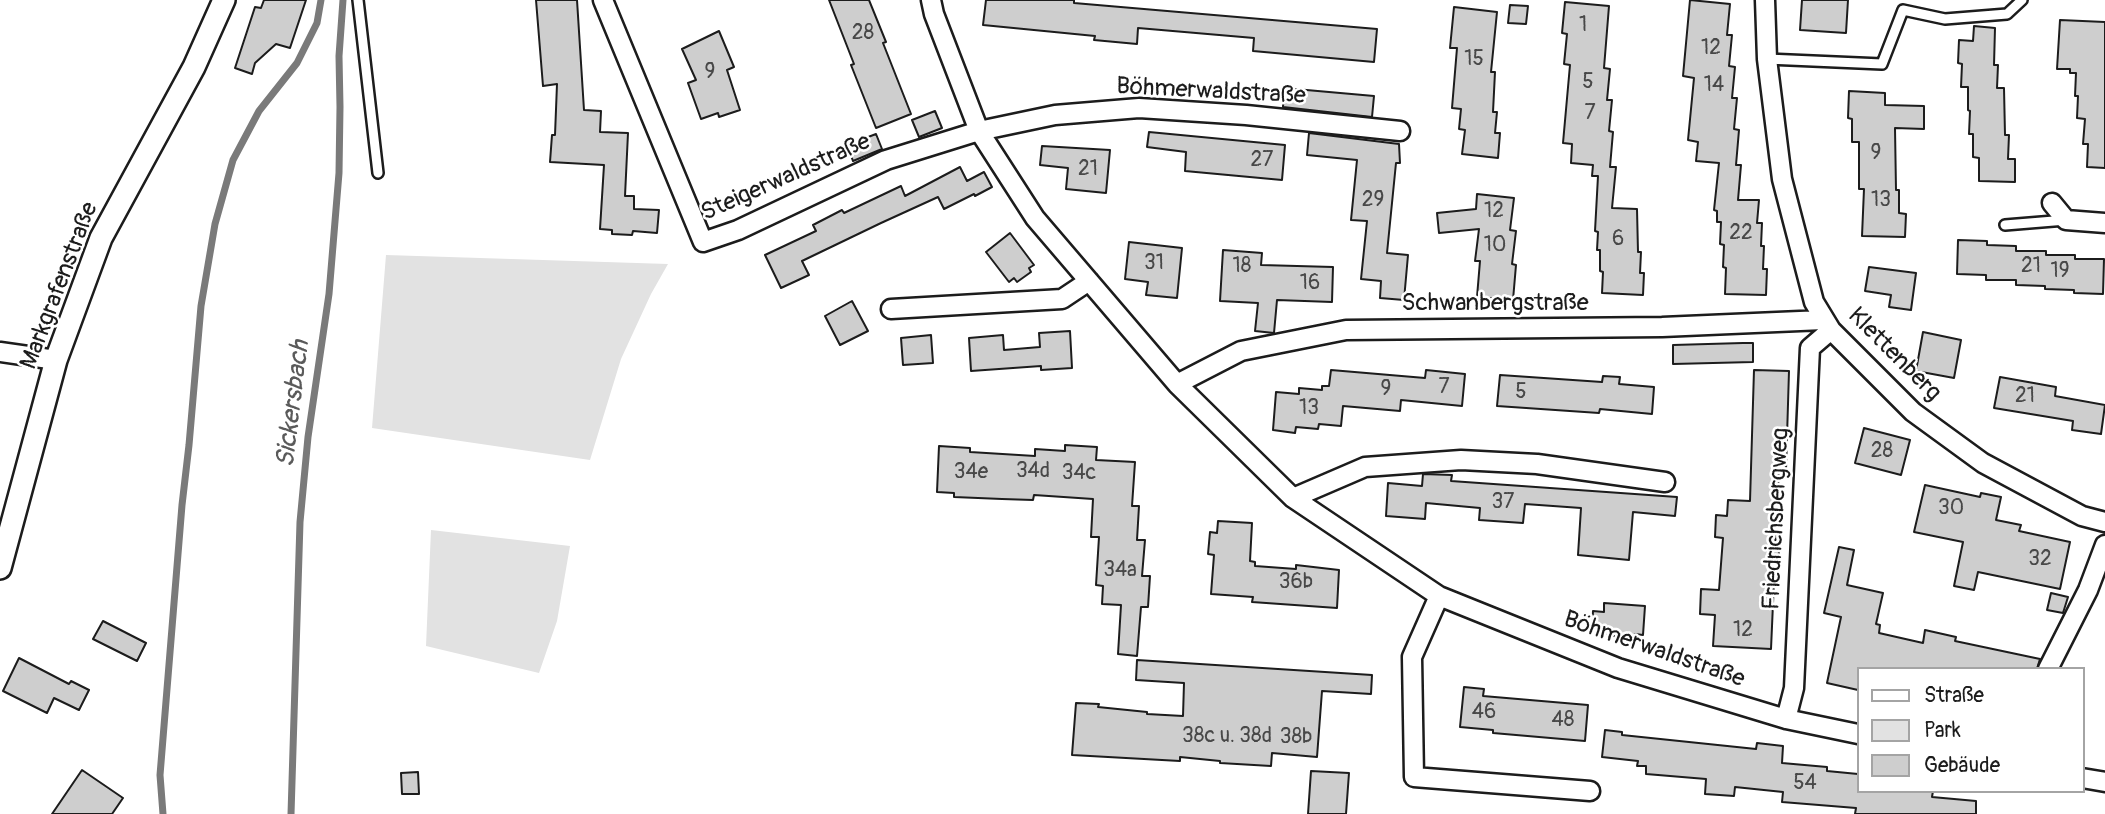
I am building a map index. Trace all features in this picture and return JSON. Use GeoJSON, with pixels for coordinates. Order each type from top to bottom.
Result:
{"type":"FeatureCollection","features":[{"type":"Feature","properties":{"kind":"street","name":"Markgrafenstraße"},"geometry":{"type":"LineString","coordinates":[[0,568],[56,360],[101,238],[194,67],[224,0]]}},
{"type":"Feature","properties":{"kind":"street","name":"Steigerwaldstraße"},"geometry":{"type":"LineString","coordinates":[[603,0],[703,242],[738,230],[886,160],[979,131]]}},
{"type":"Feature","properties":{"kind":"street","name":"Böhmerwaldstraße"},"geometry":{"type":"LineString","coordinates":[[931,0],[979,131],[1035,218],[1177,384],[1293,498],[1439,596],[1618,668],[1786,719],[1856,734]]}},
{"type":"Feature","properties":{"kind":"street","name":"Klettenberg"},"geometry":{"type":"LineString","coordinates":[[1765,0],[1767,59],[1782,179],[1814,302],[1827,325],[1913,412],[1983,463],[2082,516],[2105,522]]}},
{"type":"Feature","properties":{"kind":"street","name":"Böhmerwaldstraße"},"geometry":{"type":"LineString","coordinates":[[979,131],[1055,115],[1139,108],[1246,115],[1400,131]]}},
{"type":"Feature","properties":{"kind":"street"},"geometry":{"type":"LineString","coordinates":[[2052,203],[2066,220],[2105,223]]}},
{"type":"Feature","properties":{"kind":"street"},"geometry":{"type":"LineString","coordinates":[[891,309],[1062,299],[1089,281]]}},
{"type":"Feature","properties":{"kind":"street","name":"Schwanbergstraße"},"geometry":{"type":"LineString","coordinates":[[1177,384],[1241,351],[1346,330],[1827,325]]}},
{"type":"Feature","properties":{"kind":"street","name":"Friedrichsbergweg"},"geometry":{"type":"LineString","coordinates":[[1786,719],[1794,688],[1810,348],[1827,325]]}},
{"type":"Feature","properties":{"kind":"street"},"geometry":{"type":"LineString","coordinates":[[0,352],[56,360]]}},
{"type":"Feature","properties":{"kind":"street"},"geometry":{"type":"LineString","coordinates":[[1293,498],[1365,467],[1461,460],[1537,464],[1665,482]]}},
{"type":"Feature","properties":{"kind":"street"},"geometry":{"type":"LineString","coordinates":[[2049,667],[2088,590],[2105,545]]}},
{"type":"Feature","properties":{"kind":"street"},"geometry":{"type":"LineString","coordinates":[[1439,596],[1412,657],[1414,777],[1590,791]]}},
{"type":"Feature","properties":{"kind":"street"},"geometry":{"type":"LineString","coordinates":[[2084,778],[2105,782]]}},
{"type":"Feature","properties":{"kind":"lane"},"geometry":{"type":"LineString","coordinates":[[358,0],[378,173]]}},
{"type":"Feature","properties":{"kind":"lane"},"geometry":{"type":"LineString","coordinates":[[1767,59],[1882,64],[1903,10],[1945,19],[1970,18],[2007,14],[2022,0]]}},
{"type":"Feature","properties":{"kind":"lane"},"geometry":{"type":"LineString","coordinates":[[2006,225],[2066,220]]}},
{"type":"Feature","properties":{"kind":"green space"},"geometry":{"type":"Polygon","coordinates":[[[386,255],[668,264],[621,359],[590,460],[372,428],[386,255]]]}},
{"type":"Feature","properties":{"kind":"green space"},"geometry":{"type":"Polygon","coordinates":[[[431,530],[570,546],[557,621],[539,673],[426,646],[431,530]]]}},
{"type":"Feature","properties":{"kind":"building"},"geometry":{"type":"Polygon","coordinates":[[[264,0],[306,0],[290,48],[276,44],[255,63],[252,74],[235,68],[255,7],[261,8],[264,0]]]}},
{"type":"Feature","properties":{"kind":"building"},"geometry":{"type":"Polygon","coordinates":[[[536,0],[577,0],[584,110],[601,111],[600,132],[628,133],[625,196],[634,196],[634,209],[659,210],[657,233],[633,231],[632,235],[612,234],[612,230],[600,229],[604,165],[550,162],[552,135],[555,135],[557,84],[543,86],[536,0]]]}},
{"type":"Feature","properties":{"kind":"building"},"geometry":{"type":"Polygon","coordinates":[[[829,0],[869,0],[911,114],[876,128],[829,0]]]}},
{"type":"Feature","properties":{"kind":"building"},"geometry":{"type":"Polygon","coordinates":[[[986,0],[1074,0],[1074,3],[1377,29],[1374,62],[1253,51],[1254,38],[1138,28],[1137,44],[1094,40],[1095,36],[983,25],[986,0]]]}},
{"type":"Feature","properties":{"kind":"building"},"geometry":{"type":"Polygon","coordinates":[[[1690,0],[1730,4],[1727,35],[1732,35],[1729,66],[1735,67],[1732,98],[1737,98],[1734,129],[1739,130],[1736,165],[1741,165],[1738,200],[1759,200],[1757,223],[1762,223],[1763,269],[1767,269],[1766,295],[1725,294],[1726,268],[1723,267],[1724,245],[1720,244],[1721,222],[1717,222],[1717,211],[1714,210],[1719,163],[1696,161],[1698,142],[1688,140],[1694,78],[1683,76],[1690,0]]]}},
{"type":"Feature","properties":{"kind":"building"},"geometry":{"type":"Polygon","coordinates":[[[1802,0],[1848,0],[1846,33],[1800,30],[1802,0]]]}},
{"type":"Feature","properties":{"kind":"building"},"geometry":{"type":"Polygon","coordinates":[[[1565,2],[1609,6],[1604,68],[1610,69],[1607,100],[1612,100],[1610,167],[1616,167],[1612,208],[1637,209],[1640,273],[1644,273],[1643,295],[1602,293],[1603,272],[1600,271],[1600,250],[1597,250],[1598,232],[1595,231],[1598,176],[1592,176],[1593,165],[1571,163],[1572,144],[1563,143],[1570,65],[1564,64],[1567,34],[1562,33],[1565,2]]]}},
{"type":"Feature","properties":{"kind":"building"},"geometry":{"type":"Polygon","coordinates":[[[1510,5],[1528,6],[1526,24],[1508,23],[1510,5]]]}},
{"type":"Feature","properties":{"kind":"building"},"geometry":{"type":"Polygon","coordinates":[[[1454,7],[1497,12],[1491,72],[1495,72],[1495,133],[1500,133],[1498,158],[1462,154],[1465,130],[1459,129],[1461,109],[1452,108],[1457,48],[1450,48],[1454,7]]]}},
{"type":"Feature","properties":{"kind":"building"},"geometry":{"type":"Polygon","coordinates":[[[2060,20],[2105,22],[2105,168],[2087,167],[2088,144],[2083,144],[2085,119],[2077,118],[2076,73],[2070,73],[2070,69],[2057,69],[2060,20]]]}},
{"type":"Feature","properties":{"kind":"building"},"geometry":{"type":"Polygon","coordinates":[[[1974,26],[1995,28],[1994,65],[1998,65],[1997,88],[2004,88],[2005,135],[2009,135],[2008,159],[2015,159],[2015,182],[1979,181],[1979,158],[1973,157],[1973,134],[1969,134],[1968,87],[1961,87],[1962,64],[1958,63],[1959,40],[1973,41],[1974,26]]]}},
{"type":"Feature","properties":{"kind":"building"},"geometry":{"type":"Polygon","coordinates":[[[719,31],[734,67],[727,70],[740,110],[701,119],[688,83],[696,80],[682,49],[719,31]]]}},
{"type":"Feature","properties":{"kind":"building"},"geometry":{"type":"Polygon","coordinates":[[[1284,88],[1374,96],[1372,117],[1283,107],[1284,88]]]}},
{"type":"Feature","properties":{"kind":"building"},"geometry":{"type":"Polygon","coordinates":[[[1849,91],[1885,93],[1885,105],[1924,106],[1924,129],[1895,128],[1896,190],[1899,190],[1899,213],[1906,214],[1905,237],[1862,236],[1864,189],[1859,189],[1859,142],[1852,142],[1852,119],[1848,118],[1849,91]]]}},
{"type":"Feature","properties":{"kind":"building"},"geometry":{"type":"Polygon","coordinates":[[[935,111],[942,128],[919,137],[912,120],[935,111]]]}},
{"type":"Feature","properties":{"kind":"building"},"geometry":{"type":"Polygon","coordinates":[[[1149,132],[1285,145],[1282,180],[1185,171],[1186,152],[1147,147],[1149,132]]]}},
{"type":"Feature","properties":{"kind":"building"},"geometry":{"type":"Polygon","coordinates":[[[1309,133],[1399,144],[1400,163],[1396,163],[1387,253],[1408,255],[1404,300],[1380,298],[1381,281],[1361,279],[1367,221],[1351,220],[1357,160],[1307,155],[1309,133]]]}},
{"type":"Feature","properties":{"kind":"building"},"geometry":{"type":"Polygon","coordinates":[[[876,134],[882,149],[853,161],[847,145],[876,134]]]}},
{"type":"Feature","properties":{"kind":"building"},"geometry":{"type":"Polygon","coordinates":[[[1042,146],[1110,150],[1106,193],[1066,189],[1068,168],[1040,165],[1042,146]]]}},
{"type":"Feature","properties":{"kind":"building"},"geometry":{"type":"Polygon","coordinates":[[[960,167],[967,181],[984,172],[992,187],[944,209],[938,197],[881,223],[802,261],[809,275],[781,288],[765,255],[816,231],[813,225],[842,210],[844,213],[901,186],[905,196],[960,167]]]}},
{"type":"Feature","properties":{"kind":"building"},"geometry":{"type":"Polygon","coordinates":[[[1477,194],[1514,198],[1510,230],[1516,231],[1512,264],[1516,265],[1513,300],[1477,297],[1480,261],[1475,261],[1479,229],[1439,233],[1437,213],[1476,209],[1477,194]]]}},
{"type":"Feature","properties":{"kind":"building"},"geometry":{"type":"Polygon","coordinates":[[[1010,233],[1034,265],[1029,268],[1031,272],[1017,282],[1014,278],[1009,282],[986,252],[1010,233]]]}},
{"type":"Feature","properties":{"kind":"building"},"geometry":{"type":"Polygon","coordinates":[[[1958,240],[2016,246],[2016,251],[2046,251],[2046,255],[2075,255],[2075,259],[2104,259],[2103,294],[2016,285],[2016,280],[1986,280],[1986,275],[1957,274],[1958,240]]]}},
{"type":"Feature","properties":{"kind":"building"},"geometry":{"type":"Polygon","coordinates":[[[1129,242],[1182,248],[1177,298],[1146,295],[1148,282],[1125,279],[1129,242]]]}},
{"type":"Feature","properties":{"kind":"building"},"geometry":{"type":"Polygon","coordinates":[[[1223,250],[1262,253],[1261,265],[1333,267],[1332,302],[1277,300],[1274,333],[1255,331],[1258,303],[1220,301],[1223,250]]]}},
{"type":"Feature","properties":{"kind":"building"},"geometry":{"type":"Polygon","coordinates":[[[1869,267],[1916,273],[1911,310],[1889,307],[1891,295],[1865,291],[1869,267]]]}},
{"type":"Feature","properties":{"kind":"building"},"geometry":{"type":"Polygon","coordinates":[[[852,301],[868,331],[840,345],[825,316],[852,301]]]}},
{"type":"Feature","properties":{"kind":"building"},"geometry":{"type":"Polygon","coordinates":[[[1070,331],[1072,368],[1041,370],[1041,366],[971,371],[969,338],[1003,335],[1004,350],[1040,347],[1039,333],[1070,331]]]}},
{"type":"Feature","properties":{"kind":"building"},"geometry":{"type":"Polygon","coordinates":[[[1923,332],[1961,340],[1954,378],[1916,371],[1923,332]]]}},
{"type":"Feature","properties":{"kind":"building"},"geometry":{"type":"Polygon","coordinates":[[[931,335],[933,363],[903,365],[901,338],[931,335]]]}},
{"type":"Feature","properties":{"kind":"building"},"geometry":{"type":"Polygon","coordinates":[[[1753,343],[1753,362],[1673,364],[1673,345],[1753,343]]]}},
{"type":"Feature","properties":{"kind":"building"},"geometry":{"type":"Polygon","coordinates":[[[1331,370],[1425,378],[1426,370],[1465,374],[1462,406],[1401,400],[1400,411],[1343,406],[1341,426],[1319,424],[1318,429],[1296,427],[1295,433],[1273,430],[1276,392],[1299,394],[1299,388],[1322,390],[1322,386],[1329,386],[1331,370]]]}},
{"type":"Feature","properties":{"kind":"building"},"geometry":{"type":"Polygon","coordinates":[[[1754,370],[1789,371],[1786,470],[1779,470],[1775,550],[1779,550],[1777,581],[1774,581],[1771,649],[1713,646],[1715,615],[1700,614],[1701,589],[1719,590],[1723,538],[1715,537],[1716,515],[1727,516],[1728,500],[1750,501],[1754,370]]]}},
{"type":"Feature","properties":{"kind":"building"},"geometry":{"type":"Polygon","coordinates":[[[1500,375],[1602,382],[1603,376],[1620,377],[1619,384],[1654,387],[1652,414],[1600,409],[1599,413],[1497,406],[1500,375]]]}},
{"type":"Feature","properties":{"kind":"building"},"geometry":{"type":"Polygon","coordinates":[[[2000,377],[2056,387],[2055,396],[2105,405],[2101,434],[2072,430],[2073,421],[1994,408],[2000,377]]]}},
{"type":"Feature","properties":{"kind":"building"},"geometry":{"type":"Polygon","coordinates":[[[1864,428],[1910,440],[1901,475],[1855,463],[1864,428]]]}},
{"type":"Feature","properties":{"kind":"building"},"geometry":{"type":"Polygon","coordinates":[[[1065,445],[1097,447],[1096,460],[1135,462],[1132,506],[1139,506],[1137,540],[1145,540],[1142,576],[1150,576],[1148,607],[1141,607],[1137,656],[1118,654],[1121,605],[1102,604],[1103,586],[1096,585],[1099,537],[1091,537],[1093,499],[1034,495],[1033,500],[954,497],[954,493],[937,492],[939,446],[970,448],[970,452],[1035,456],[1035,449],[1065,451],[1065,445]]]}},
{"type":"Feature","properties":{"kind":"building"},"geometry":{"type":"Polygon","coordinates":[[[1423,474],[1452,475],[1451,481],[1677,497],[1675,516],[1633,512],[1629,560],[1578,555],[1581,508],[1525,504],[1523,523],[1479,520],[1480,508],[1426,503],[1425,519],[1386,516],[1388,483],[1422,486],[1423,474]]]}},
{"type":"Feature","properties":{"kind":"building"},"geometry":{"type":"Polygon","coordinates":[[[1925,485],[1980,497],[1981,493],[2001,497],[1996,520],[2021,525],[2019,531],[2070,542],[2060,589],[1978,572],[1974,590],[1954,586],[1963,542],[1914,532],[1925,485]]]}},
{"type":"Feature","properties":{"kind":"building"},"geometry":{"type":"Polygon","coordinates":[[[1218,521],[1252,523],[1250,561],[1255,562],[1255,566],[1296,569],[1296,565],[1339,570],[1337,608],[1252,602],[1253,597],[1211,594],[1214,555],[1208,554],[1210,532],[1217,533],[1218,521]]]}},
{"type":"Feature","properties":{"kind":"building"},"geometry":{"type":"Polygon","coordinates":[[[1839,547],[1854,550],[1847,585],[1883,593],[1876,624],[1880,625],[1879,633],[1923,643],[1925,630],[1956,637],[1955,641],[2040,659],[2038,667],[1856,667],[1856,690],[1827,683],[1841,617],[1824,613],[1839,547]]]}},
{"type":"Feature","properties":{"kind":"building"},"geometry":{"type":"Polygon","coordinates":[[[2051,593],[2068,597],[2063,613],[2047,610],[2051,593]]]}},
{"type":"Feature","properties":{"kind":"building"},"geometry":{"type":"Polygon","coordinates":[[[1604,603],[1645,606],[1643,635],[1635,634],[1635,638],[1602,635],[1602,632],[1592,631],[1593,611],[1604,612],[1604,603]]]}},
{"type":"Feature","properties":{"kind":"building"},"geometry":{"type":"Polygon","coordinates":[[[103,621],[146,643],[137,661],[93,639],[103,621]]]}},
{"type":"Feature","properties":{"kind":"building"},"geometry":{"type":"Polygon","coordinates":[[[19,658],[69,684],[71,681],[89,690],[79,710],[54,698],[47,713],[3,691],[19,658]]]}},
{"type":"Feature","properties":{"kind":"building"},"geometry":{"type":"Polygon","coordinates":[[[1137,660],[1372,675],[1371,694],[1322,691],[1317,757],[1272,753],[1271,766],[1180,757],[1180,761],[1072,755],[1076,703],[1099,704],[1098,707],[1147,714],[1183,716],[1184,683],[1136,680],[1137,660]]]}},
{"type":"Feature","properties":{"kind":"building"},"geometry":{"type":"Polygon","coordinates":[[[1464,687],[1484,689],[1483,696],[1588,705],[1585,741],[1493,733],[1493,730],[1460,727],[1464,687]]]}},
{"type":"Feature","properties":{"kind":"building"},"geometry":{"type":"Polygon","coordinates":[[[1605,730],[1622,732],[1622,735],[1756,749],[1757,743],[1783,746],[1782,763],[1827,767],[1827,771],[1856,774],[1856,793],[1933,793],[1932,797],[1976,801],[1976,814],[1855,814],[1856,808],[1782,802],[1783,792],[1735,787],[1734,796],[1705,794],[1706,779],[1646,774],[1646,766],[1637,766],[1638,761],[1602,757],[1605,730]]]}},
{"type":"Feature","properties":{"kind":"building"},"geometry":{"type":"Polygon","coordinates":[[[82,770],[123,798],[112,814],[52,814],[82,770]]]}},
{"type":"Feature","properties":{"kind":"building"},"geometry":{"type":"Polygon","coordinates":[[[1311,771],[1349,773],[1346,814],[1308,814],[1311,771]]]}},
{"type":"Feature","properties":{"kind":"building"},"geometry":{"type":"Polygon","coordinates":[[[418,772],[419,794],[402,794],[401,773],[418,772]]]}},
{"type":"Feature","properties":{"kind":"waterway"},"geometry":{"type":"LineString","coordinates":[[163,814],[160,775],[182,505],[201,306],[215,224],[233,160],[259,111],[297,63],[317,23],[321,0]]}},
{"type":"Feature","properties":{"kind":"waterway","name":"Sickersbach"},"geometry":{"type":"LineString","coordinates":[[291,814],[300,522],[308,437],[329,294],[339,173],[339,56],[343,0]]}}]}
